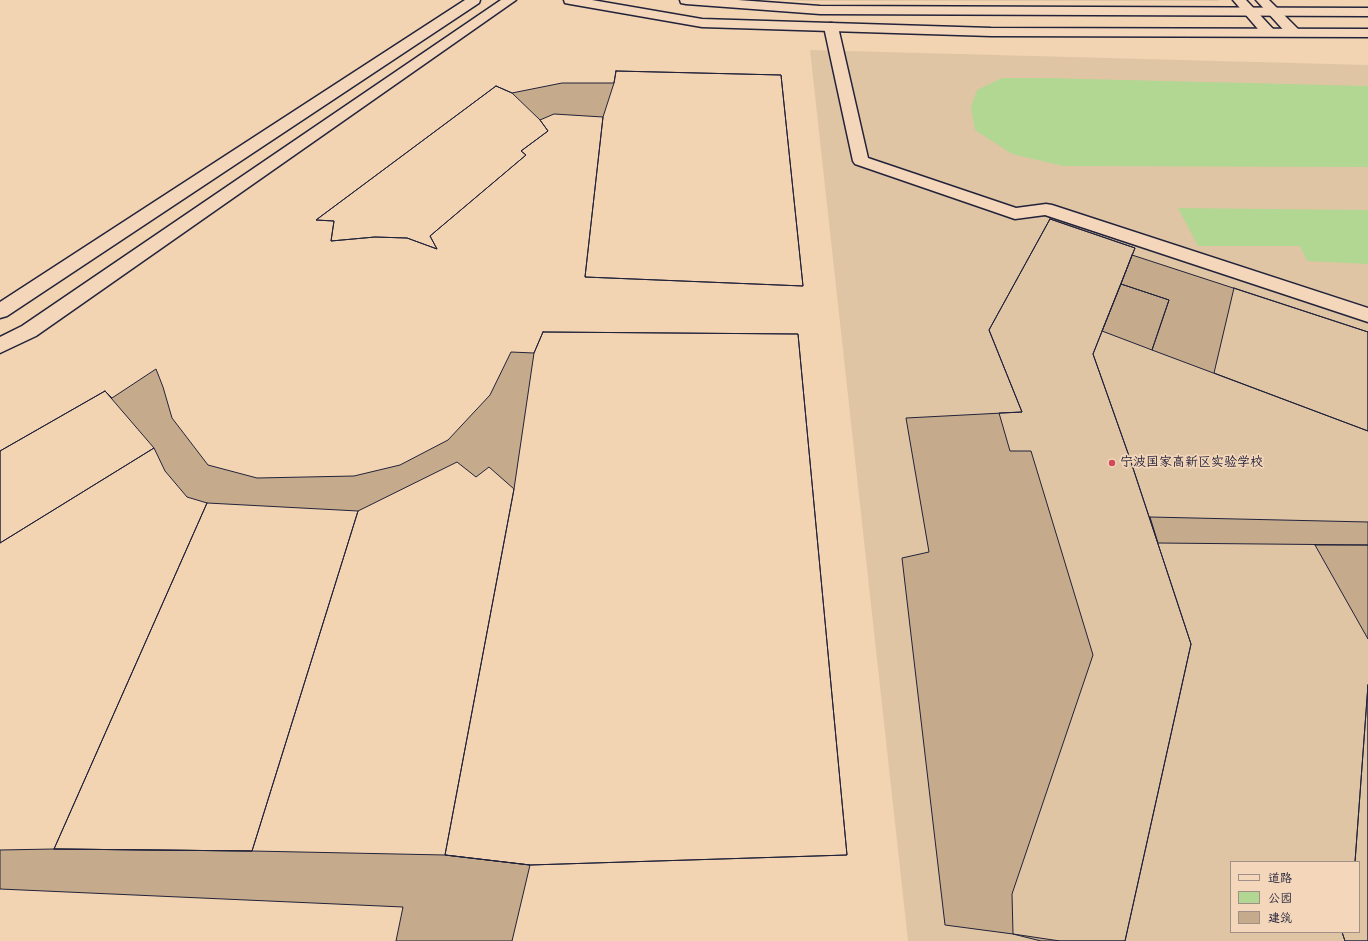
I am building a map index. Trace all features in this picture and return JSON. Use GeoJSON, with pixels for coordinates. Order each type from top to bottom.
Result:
{"type":"FeatureCollection","features":[{"type":"Feature","properties":{"kind":"main road"},"geometry":{"type":"LineString","coordinates":[[0,311],[474,0]]}},
{"type":"Feature","properties":{"kind":"main road"},"geometry":{"type":"LineString","coordinates":[[0,346],[29,331],[510,0]]}},
{"type":"Feature","properties":{"kind":"main road"},"geometry":{"type":"LineString","coordinates":[[570,0],[702,23],[991,32],[1368,33]]}},
{"type":"Feature","properties":{"kind":"main road"},"geometry":{"type":"LineString","coordinates":[[686,0],[820,10],[1368,12]]}},
{"type":"Feature","properties":{"kind":"main road"},"geometry":{"type":"LineString","coordinates":[[1239,0],[1269,33]]}},
{"type":"Feature","properties":{"kind":"main road"},"geometry":{"type":"LineString","coordinates":[[1262,0],[1294,33]]}},
{"type":"Feature","properties":{"kind":"main road"},"geometry":{"type":"LineString","coordinates":[[831,27],[861,161],[1015,214],[1046,209],[1368,315]]}},
{"type":"Feature","properties":{"kind":"shaded area"},"geometry":{"type":"Polygon","coordinates":[[[789,0],[1218,0],[1220,1],[803,1],[789,0]]]}},
{"type":"Feature","properties":{"kind":"shaded area","name":"宁波国家高新区实验学校"},"geometry":{"type":"Polygon","coordinates":[[[810,50],[1368,65],[1368,941],[908,941],[810,50]]]}},
{"type":"Feature","properties":{"kind":"green space"},"geometry":{"type":"Polygon","coordinates":[[[1002,78],[1368,86],[1368,167],[1063,166],[1012,154],[975,130],[971,107],[977,90],[1002,78]]]}},
{"type":"Feature","properties":{"kind":"green space"},"geometry":{"type":"Polygon","coordinates":[[[1178,208],[1368,210],[1368,264],[1307,261],[1300,246],[1198,246],[1178,208]]]}},
{"type":"Feature","properties":{"kind":"building"},"geometry":{"type":"Polygon","coordinates":[[[616,71],[781,75],[803,286],[585,277],[603,117],[554,114],[540,120],[548,131],[521,151],[526,155],[430,236],[437,249],[407,238],[375,237],[331,241],[334,221],[316,220],[496,86],[512,93],[562,83],[614,83],[616,71]]]}},
{"type":"Feature","properties":{"kind":"building"},"geometry":{"type":"Polygon","coordinates":[[[616,71],[781,75],[803,286],[585,277],[603,117],[614,83],[616,71]]]}},
{"type":"Feature","properties":{"kind":"building"},"geometry":{"type":"Polygon","coordinates":[[[496,86],[512,93],[540,120],[548,131],[521,151],[526,155],[430,236],[437,249],[407,238],[375,237],[331,241],[334,221],[316,220],[496,86]]]}},
{"type":"Feature","properties":{"kind":"building"},"geometry":{"type":"Polygon","coordinates":[[[1050,219],[1135,248],[1093,354],[1129,456],[1191,644],[1125,941],[1041,941],[1013,934],[945,925],[902,558],[929,552],[906,418],[1022,412],[989,330],[1050,219]]]}},
{"type":"Feature","properties":{"kind":"building"},"geometry":{"type":"Polygon","coordinates":[[[1050,219],[1135,248],[1093,354],[1129,456],[1191,644],[1125,941],[1060,941],[1013,934],[1012,894],[1093,655],[1031,451],[1010,451],[999,413],[1022,412],[989,330],[1050,219]]]}},
{"type":"Feature","properties":{"kind":"building"},"geometry":{"type":"Polygon","coordinates":[[[1132,255],[1368,332],[1368,431],[1152,350],[1169,300],[1121,284],[1132,255]]]}},
{"type":"Feature","properties":{"kind":"building"},"geometry":{"type":"Polygon","coordinates":[[[1121,284],[1169,300],[1152,350],[1102,331],[1121,284]]]}},
{"type":"Feature","properties":{"kind":"building"},"geometry":{"type":"Polygon","coordinates":[[[1234,288],[1368,332],[1368,431],[1214,373],[1234,288]]]}},
{"type":"Feature","properties":{"kind":"building"},"geometry":{"type":"Polygon","coordinates":[[[543,332],[798,334],[847,855],[530,865],[445,855],[514,489],[489,467],[476,477],[457,462],[358,511],[252,851],[54,849],[207,503],[187,497],[165,471],[154,448],[0,543],[0,451],[105,391],[112,398],[156,369],[172,418],[208,465],[257,478],[354,476],[400,465],[448,440],[490,395],[511,352],[534,353],[543,332]]]}},
{"type":"Feature","properties":{"kind":"building"},"geometry":{"type":"Polygon","coordinates":[[[543,332],[798,334],[847,855],[530,865],[445,855],[514,489],[534,353],[543,332]]]}},
{"type":"Feature","properties":{"kind":"building"},"geometry":{"type":"Polygon","coordinates":[[[105,391],[154,448],[0,543],[0,451],[105,391]]]}},
{"type":"Feature","properties":{"kind":"building"},"geometry":{"type":"Polygon","coordinates":[[[207,503],[358,511],[252,851],[54,849],[207,503]]]}},
{"type":"Feature","properties":{"kind":"building"},"geometry":{"type":"Polygon","coordinates":[[[1150,517],[1368,522],[1368,545],[1158,543],[1150,517]]]}},
{"type":"Feature","properties":{"kind":"building"},"geometry":{"type":"Polygon","coordinates":[[[1315,545],[1368,545],[1368,639],[1315,545]]]}},
{"type":"Feature","properties":{"kind":"building"},"geometry":{"type":"Polygon","coordinates":[[[1368,685],[1368,941],[1345,941],[1342,933],[1360,933],[1360,861],[1355,861],[1368,685]]]}},
{"type":"Feature","properties":{"kind":"building"},"geometry":{"type":"Polygon","coordinates":[[[1368,685],[1368,941],[1345,941],[1342,933],[1360,933],[1360,861],[1355,861],[1368,685]]]}},
{"type":"Feature","properties":{"kind":"building"},"geometry":{"type":"Polygon","coordinates":[[[54,849],[445,855],[530,865],[512,941],[396,941],[403,907],[0,889],[0,850],[54,849]]]}},
{"type":"Feature","properties":{"kind":"place","name":"宁波国家高新区实验学校"},"geometry":{"type":"Point","coordinates":[1112,463]}}]}
